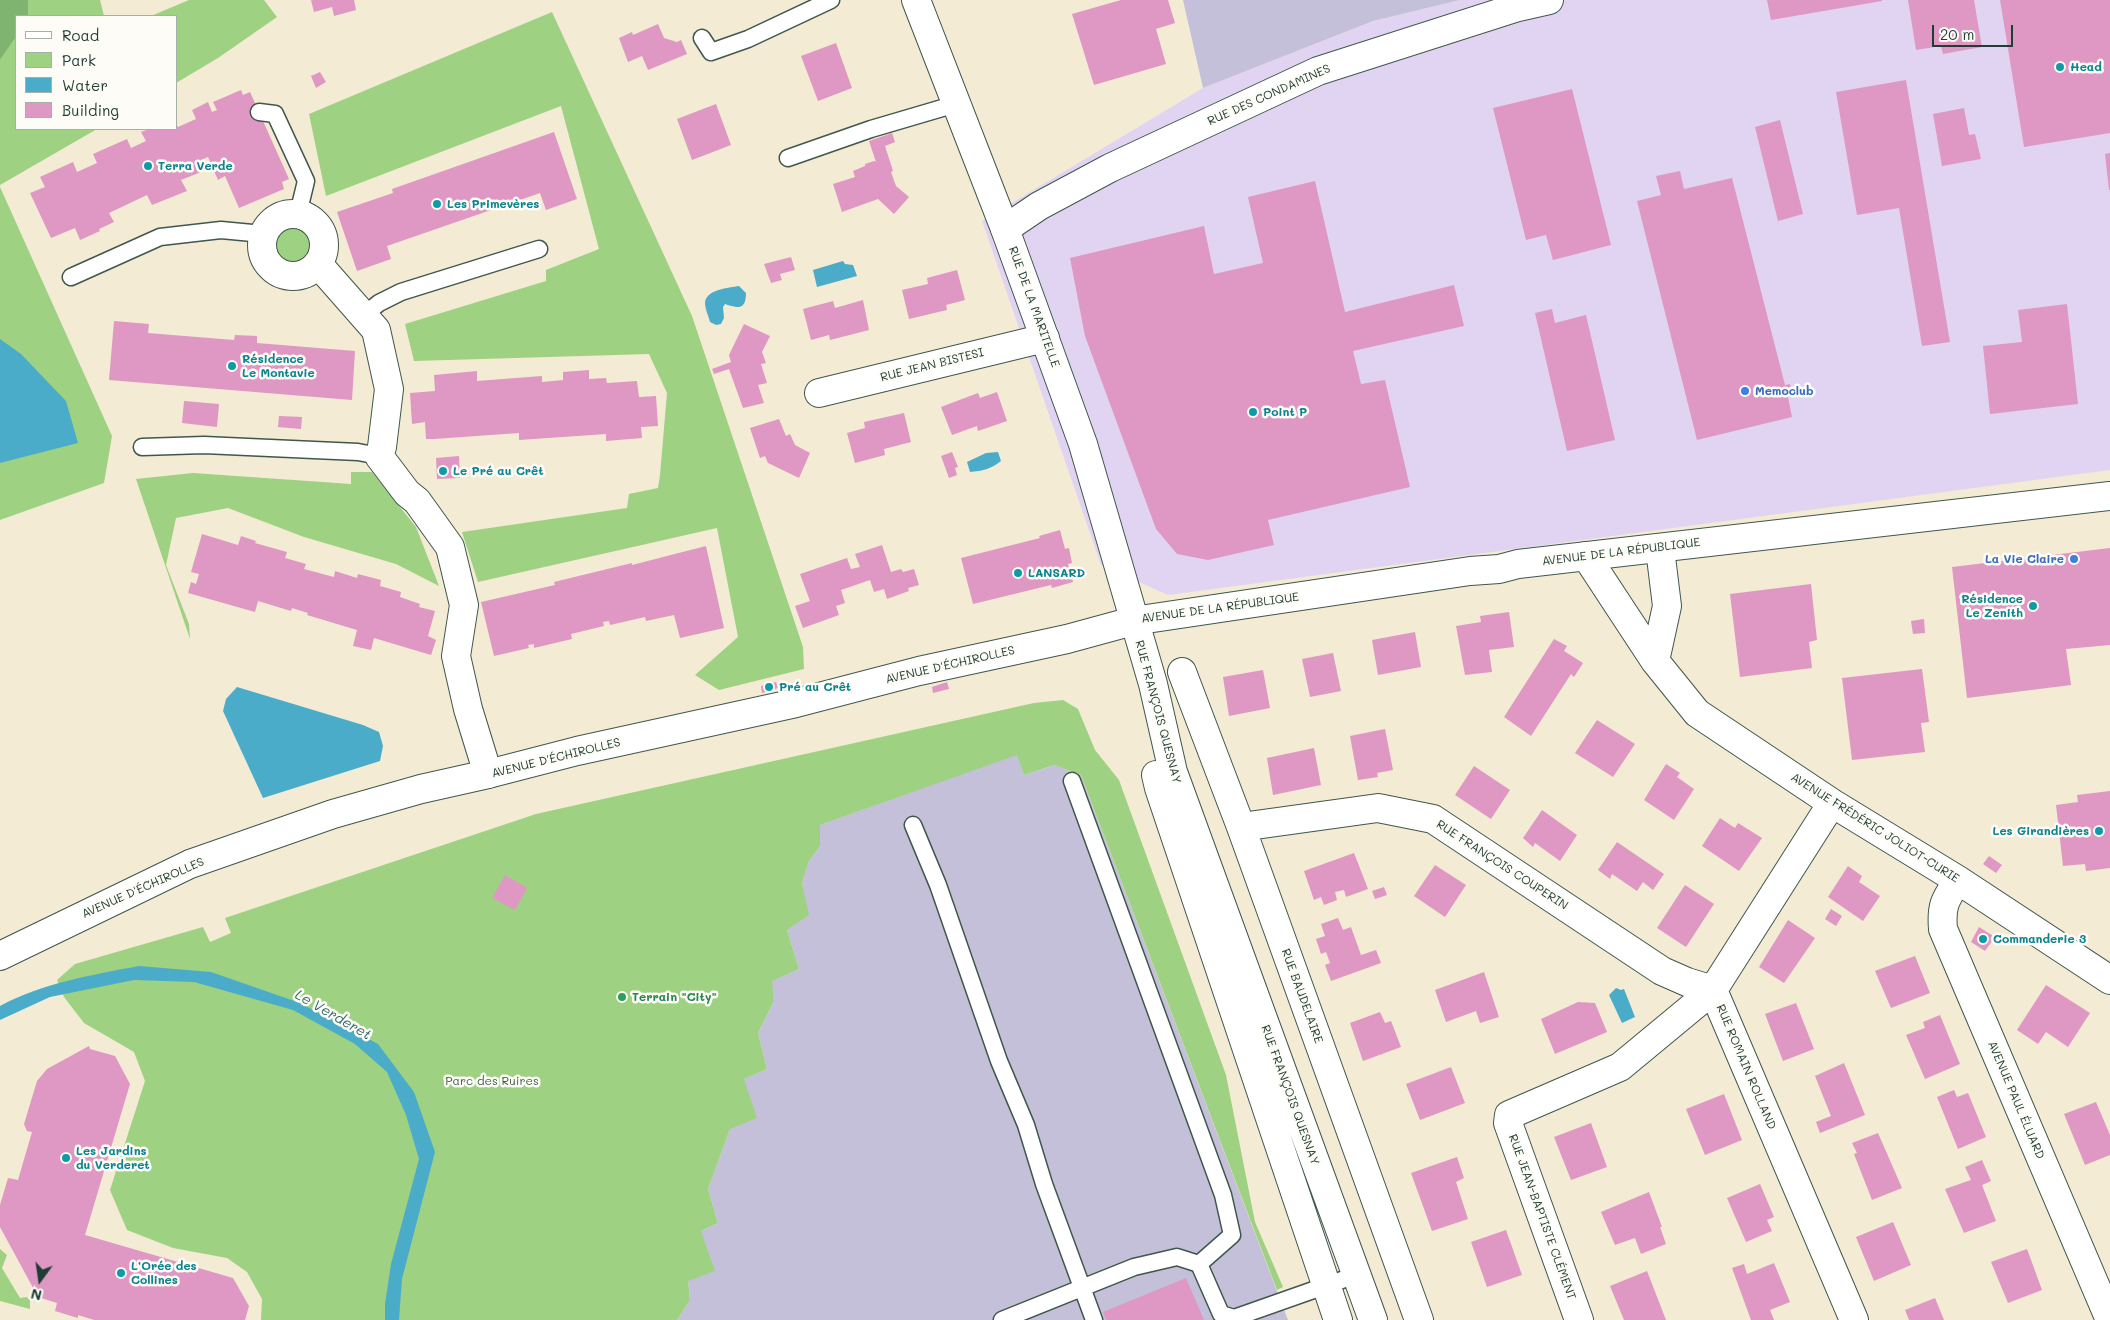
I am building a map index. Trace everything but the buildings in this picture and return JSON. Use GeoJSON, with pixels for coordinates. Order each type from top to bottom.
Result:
{"type":"FeatureCollection","features":[{"type":"Feature","properties":{"kind":"street","name":"RUE DE LA MARITELLE"},"geometry":{"type":"LineString","coordinates":[[916,0],[1005,229],[1083,444],[1133,621]]}},
{"type":"Feature","properties":{"kind":"street","name":"RUE DES CONDAMINES"},"geometry":{"type":"LineString","coordinates":[[1005,229],[1039,206],[1110,168],[1318,71],[1518,7],[1549,0]]}},
{"type":"Feature","properties":{"kind":"street"},"geometry":{"type":"LineString","coordinates":[[287,214],[298,214],[308,217],[316,224],[322,233],[324,244],[323,254],[318,264],[311,271],[292,277],[282,275],[266,262],[262,249],[263,234],[277,218],[287,214]]}},
{"type":"Feature","properties":{"kind":"street"},"geometry":{"type":"LineString","coordinates":[[318,264],[376,330],[389,389],[382,447],[379,456],[407,493],[417,501],[450,547],[464,605],[456,656],[468,710],[488,774]]}},
{"type":"Feature","properties":{"kind":"street","name":"RUE JEAN BISTESI"},"geometry":{"type":"LineString","coordinates":[[819,392],[1045,338]]}},
{"type":"Feature","properties":{"kind":"street","name":"AVENUE DE LA RÉPUBLIQUE"},"geometry":{"type":"LineString","coordinates":[[1133,621],[1470,571],[1499,569],[1518,564],[2110,496]]}},
{"type":"Feature","properties":{"kind":"street"},"geometry":{"type":"LineString","coordinates":[[1655,661],[1667,606],[1660,549]]}},
{"type":"Feature","properties":{"kind":"street","name":"AVENUE FRÉDÉRIC JOLIOT-CURIE"},"geometry":{"type":"LineString","coordinates":[[1586,556],[1655,661],[1697,713],[1832,803],[1958,880],[2110,980]]}},
{"type":"Feature","properties":{"kind":"street","name":"AVENUE D'ÉCHIROLLES"},"geometry":{"type":"LineString","coordinates":[[0,956],[190,864],[360,806],[577,751],[796,704],[919,672],[1133,621]]}},
{"type":"Feature","properties":{"kind":"street","name":"RUE FRANÇOIS QUESNAY"},"geometry":{"type":"LineString","coordinates":[[1133,621],[1153,684],[1173,772],[1373,1320]]}},
{"type":"Feature","properties":{"kind":"street","name":"RUE FRANÇOIS QUESNAY"},"geometry":{"type":"LineString","coordinates":[[1133,621],[1139,688],[1159,788],[1338,1320]]}},
{"type":"Feature","properties":{"kind":"street","name":"RUE BAUDELAIRE"},"geometry":{"type":"LineString","coordinates":[[1182,672],[1241,827],[1419,1320]]}},
{"type":"Feature","properties":{"kind":"street","name":"RUE ROMAIN ROLLAND"},"geometry":{"type":"LineString","coordinates":[[1832,803],[1713,990],[1854,1320]]}},
{"type":"Feature","properties":{"kind":"street","name":"RUE FRANÇOIS COUPERIN"},"geometry":{"type":"LineString","coordinates":[[1241,827],[1378,808],[1432,819],[1662,971],[1687,982],[1713,990]]}},
{"type":"Feature","properties":{"kind":"street","name":"AVENUE PAUL ÉLUARD"},"geometry":{"type":"LineString","coordinates":[[1958,880],[1941,911],[1943,929],[2110,1320]]}},
{"type":"Feature","properties":{"kind":"street","name":"RUE JEAN-BAPTISTE CLÉMENT"},"geometry":{"type":"LineString","coordinates":[[1579,1320],[1508,1123],[1509,1115],[1620,1067],[1713,990]]}},
{"type":"Feature","properties":{"kind":"lane"},"geometry":{"type":"LineString","coordinates":[[702,38],[711,52],[748,39],[831,0]]}},
{"type":"Feature","properties":{"kind":"lane"},"geometry":{"type":"LineString","coordinates":[[788,158],[871,129],[956,104]]}},
{"type":"Feature","properties":{"kind":"lane"},"geometry":{"type":"LineString","coordinates":[[259,112],[275,114],[306,182],[298,214]]}},
{"type":"Feature","properties":{"kind":"lane"},"geometry":{"type":"LineString","coordinates":[[71,277],[160,236],[221,230],[263,234]]}},
{"type":"Feature","properties":{"kind":"lane"},"geometry":{"type":"LineString","coordinates":[[364,316],[379,303],[401,292],[539,249]]}},
{"type":"Feature","properties":{"kind":"lane"},"geometry":{"type":"LineString","coordinates":[[142,447],[204,445],[358,452],[379,456]]}},
{"type":"Feature","properties":{"kind":"lane"},"geometry":{"type":"LineString","coordinates":[[1072,781],[1222,1195],[1232,1235],[1199,1264]]}},
{"type":"Feature","properties":{"kind":"lane"},"geometry":{"type":"LineString","coordinates":[[914,825],[938,885],[999,1061],[1026,1125],[1044,1184],[1094,1320]]}},
{"type":"Feature","properties":{"kind":"lane"},"geometry":{"type":"LineString","coordinates":[[1002,1320],[1134,1267],[1176,1258],[1199,1264]]}},
{"type":"Feature","properties":{"kind":"lane"},"geometry":{"type":"LineString","coordinates":[[1199,1264],[1221,1314],[1234,1318],[1356,1275]]}},
{"type":"Feature","properties":{"kind":"shaded area"},"geometry":{"type":"Polygon","coordinates":[[[1183,0],[1460,0],[1373,21],[1203,88],[1183,0]]]}},
{"type":"Feature","properties":{"kind":"shaded area"},"geometry":{"type":"Polygon","coordinates":[[[1460,0],[2110,0],[2110,470],[1168,595],[1101,565],[982,221],[1203,88],[1373,21],[1460,0]]]}},
{"type":"Feature","properties":{"kind":"shaded area"},"geometry":{"type":"Polygon","coordinates":[[[1017,754],[1024,775],[1054,765],[1081,775],[1288,1320],[677,1320],[690,1300],[688,1281],[701,1231],[718,1223],[708,1189],[730,1129],[744,1079],[767,1069],[758,1033],[774,1001],[771,981],[799,969],[787,930],[808,915],[802,883],[809,861],[820,846],[820,825],[1017,754]]]}},
{"type":"Feature","properties":{"kind":"green space"},"geometry":{"type":"Polygon","coordinates":[[[0,0],[28,0],[28,15],[15,15],[15,38],[0,60],[0,0]]]}},
{"type":"Feature","properties":{"kind":"green space"},"geometry":{"type":"Polygon","coordinates":[[[28,0],[100,0],[104,15],[28,15],[28,0]]]}},
{"type":"Feature","properties":{"kind":"green space"},"geometry":{"type":"Polygon","coordinates":[[[189,0],[264,0],[277,17],[218,58],[178,82],[178,15],[153,15],[189,0]]]}},
{"type":"Feature","properties":{"kind":"green space"},"geometry":{"type":"Polygon","coordinates":[[[552,12],[692,316],[803,647],[804,669],[719,690],[695,675],[738,637],[717,528],[478,582],[462,532],[627,508],[629,494],[658,488],[667,393],[649,354],[414,361],[405,324],[546,281],[546,270],[599,249],[561,106],[326,196],[309,114],[552,12]]]}},
{"type":"Feature","properties":{"kind":"green space"},"geometry":{"type":"Polygon","coordinates":[[[15,38],[15,130],[95,130],[0,185],[0,60],[15,38]]]}},
{"type":"Feature","properties":{"kind":"green space"},"geometry":{"type":"Polygon","coordinates":[[[0,187],[112,436],[104,483],[0,520],[0,187]]]}},
{"type":"Feature","properties":{"kind":"green space"},"geometry":{"type":"Polygon","coordinates":[[[293,225],[307,230],[312,244],[307,258],[293,263],[279,258],[274,244],[279,230],[293,225]]]}},
{"type":"Feature","properties":{"kind":"green space"},"geometry":{"type":"Polygon","coordinates":[[[351,472],[372,472],[416,527],[439,586],[396,564],[304,537],[228,508],[176,518],[166,565],[189,624],[190,639],[136,479],[193,473],[351,484],[351,472]]]}},
{"type":"Feature","properties":{"kind":"green space","name":"Parc des Ruires"},"geometry":{"type":"Polygon","coordinates":[[[1063,700],[1078,709],[1095,750],[1119,780],[1226,1075],[1255,1222],[1283,1287],[1277,1290],[1081,775],[1054,765],[1024,775],[1017,755],[820,825],[820,846],[809,861],[802,883],[809,915],[787,930],[799,969],[772,981],[774,1001],[758,1033],[767,1069],[744,1079],[757,1118],[730,1129],[708,1189],[718,1223],[701,1231],[715,1271],[688,1281],[690,1300],[677,1320],[261,1320],[262,1299],[247,1272],[227,1258],[173,1248],[127,1230],[110,1190],[145,1081],[134,1052],[84,1023],[64,997],[57,980],[75,964],[203,927],[210,942],[231,933],[225,918],[536,814],[1034,703],[1063,700]]]}},
{"type":"Feature","properties":{"kind":"green space"},"geometry":{"type":"Polygon","coordinates":[[[0,1249],[7,1255],[2,1268],[20,1298],[27,1297],[30,1301],[30,1309],[0,1301],[0,1249]]]}},
{"type":"Feature","properties":{"kind":"water"},"geometry":{"type":"Polygon","coordinates":[[[843,261],[845,264],[853,265],[857,276],[817,287],[813,270],[843,261]]]}},
{"type":"Feature","properties":{"kind":"water"},"geometry":{"type":"Polygon","coordinates":[[[739,286],[746,293],[743,305],[737,307],[725,304],[723,307],[724,318],[721,324],[716,325],[710,322],[705,305],[706,298],[719,290],[739,286]]]}},
{"type":"Feature","properties":{"kind":"water"},"geometry":{"type":"Polygon","coordinates":[[[0,339],[21,354],[66,401],[78,443],[0,463],[0,339]]]}},
{"type":"Feature","properties":{"kind":"water"},"geometry":{"type":"Polygon","coordinates":[[[998,452],[1001,461],[997,464],[986,469],[970,472],[967,462],[986,453],[998,452]]]}},
{"type":"Feature","properties":{"kind":"water"},"geometry":{"type":"Polygon","coordinates":[[[237,687],[363,725],[379,732],[383,746],[380,761],[263,798],[223,711],[226,699],[237,687]]]}},
{"type":"Feature","properties":{"kind":"water","name":"Le Verderet"},"geometry":{"type":"Polygon","coordinates":[[[139,966],[211,972],[300,1003],[378,1044],[414,1092],[435,1152],[402,1279],[399,1320],[385,1320],[385,1304],[391,1264],[419,1159],[406,1115],[387,1072],[355,1044],[293,1010],[194,982],[134,980],[50,997],[0,1020],[0,1006],[33,991],[68,981],[139,966]]]}},
{"type":"Feature","properties":{"kind":"water"},"geometry":{"type":"Polygon","coordinates":[[[1616,988],[1624,989],[1635,1017],[1622,1023],[1609,995],[1616,988]]]}},
{"type":"Feature","properties":{"kind":"place","name":"Head"},"geometry":{"type":"Point","coordinates":[2060,67]}},
{"type":"Feature","properties":{"kind":"place","name":"Terra Verde"},"geometry":{"type":"Point","coordinates":[148,166]}},
{"type":"Feature","properties":{"kind":"place","name":"Les Primevères"},"geometry":{"type":"Point","coordinates":[437,204]}},
{"type":"Feature","properties":{"kind":"place","name":"Résidence Le Montavie"},"geometry":{"type":"Point","coordinates":[232,366]}},
{"type":"Feature","properties":{"kind":"place","name":"Memoclub"},"geometry":{"type":"Point","coordinates":[1745,391]}},
{"type":"Feature","properties":{"kind":"place","name":"Point P"},"geometry":{"type":"Point","coordinates":[1253,412]}},
{"type":"Feature","properties":{"kind":"place","name":"Le Pré au Crêt"},"geometry":{"type":"Point","coordinates":[443,471]}},
{"type":"Feature","properties":{"kind":"place","name":"La Vie Claire"},"geometry":{"type":"Point","coordinates":[2074,559]}},
{"type":"Feature","properties":{"kind":"place","name":"LANSARD"},"geometry":{"type":"Point","coordinates":[1018,573]}},
{"type":"Feature","properties":{"kind":"place","name":"Résidence Le Zenith"},"geometry":{"type":"Point","coordinates":[2033,606]}},
{"type":"Feature","properties":{"kind":"place","name":"Pré au Crêt"},"geometry":{"type":"Point","coordinates":[769,687]}},
{"type":"Feature","properties":{"kind":"place","name":"Les Girandières"},"geometry":{"type":"Point","coordinates":[2099,831]}},
{"type":"Feature","properties":{"kind":"place","name":"Commanderie 3"},"geometry":{"type":"Point","coordinates":[1983,939]}},
{"type":"Feature","properties":{"kind":"place","name":"Terrain \"City\""},"geometry":{"type":"Point","coordinates":[622,997]}},
{"type":"Feature","properties":{"kind":"place","name":"Les Jardins du Verderet"},"geometry":{"type":"Point","coordinates":[66,1158]}},
{"type":"Feature","properties":{"kind":"place","name":"L'Orée des Collines"},"geometry":{"type":"Point","coordinates":[121,1273]}}]}
